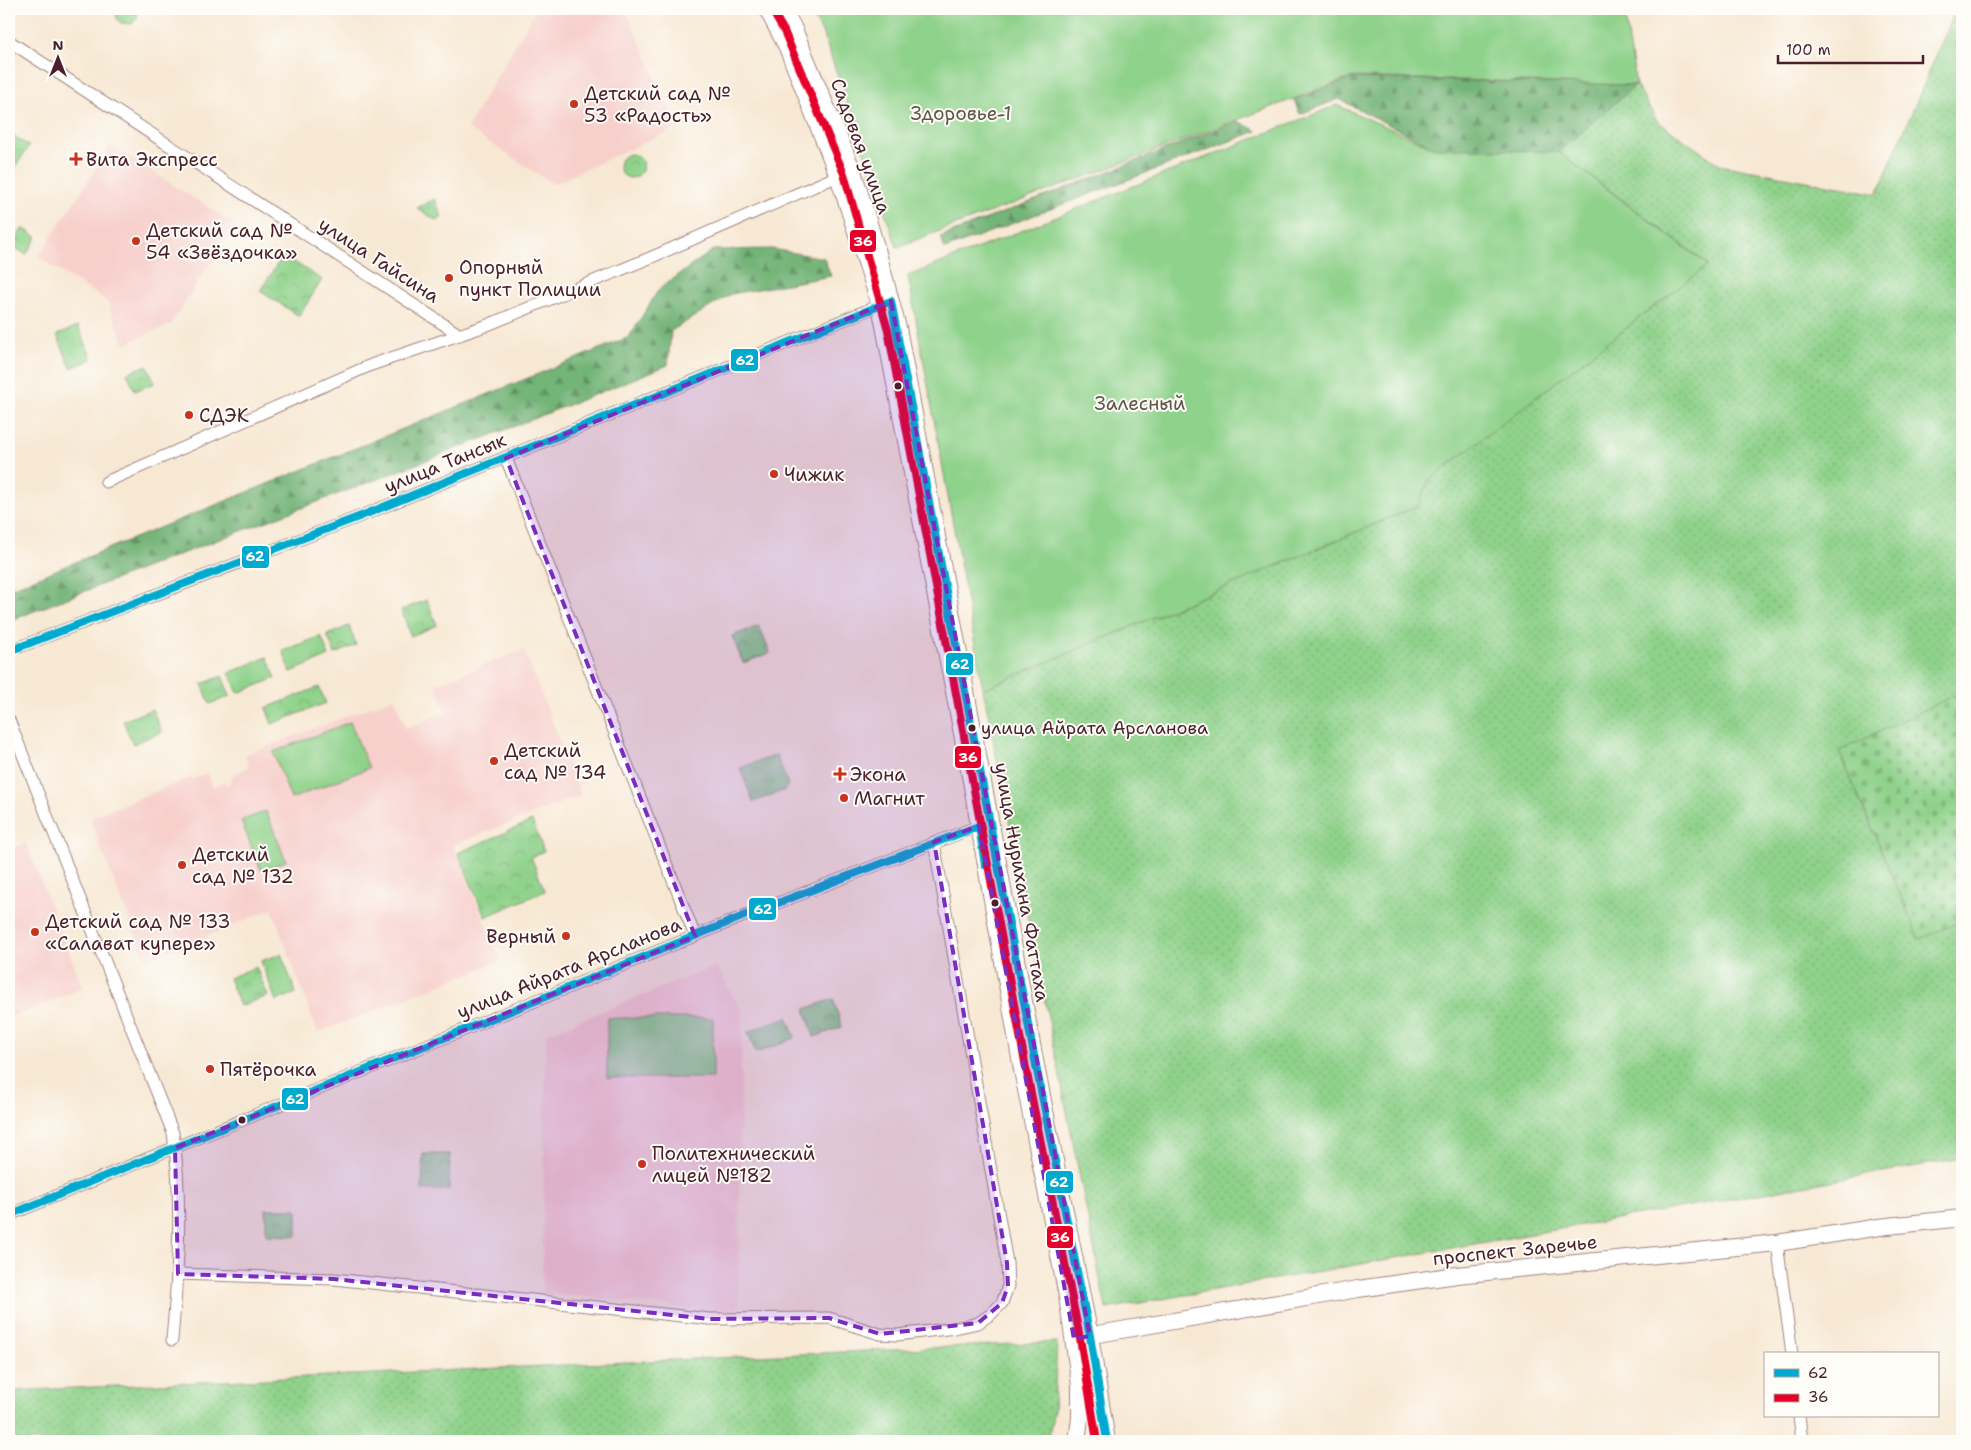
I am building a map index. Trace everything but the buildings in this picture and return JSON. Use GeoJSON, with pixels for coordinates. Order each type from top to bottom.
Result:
{"type":"FeatureCollection","features":[{"type":"Feature","properties":{"kind":"street","name":"Садовая улица"},"geometry":{"type":"LineString","coordinates":[[767,9],[787,47],[886,303]]}},
{"type":"Feature","properties":{"kind":"street","name":"Садовая улица"},"geometry":{"type":"LineString","coordinates":[[783,9],[793,27],[853,172],[886,303]]}},
{"type":"Feature","properties":{"kind":"street","name":"улица Гайсина"},"geometry":{"type":"LineString","coordinates":[[9,41],[460,335]]}},
{"type":"Feature","properties":{"kind":"street"},"geometry":{"type":"LineString","coordinates":[[106,482],[376,363],[460,335],[652,257],[838,176]]}},
{"type":"Feature","properties":{"kind":"street","name":"улица Тансык"},"geometry":{"type":"LineString","coordinates":[[9,651],[269,552],[506,458],[886,303]]}},
{"type":"Feature","properties":{"kind":"street","name":"улица Нурихана Фаттаха"},"geometry":{"type":"LineString","coordinates":[[886,303],[985,824],[1035,1061],[1082,1337],[1107,1441]]}},
{"type":"Feature","properties":{"kind":"street"},"geometry":{"type":"LineString","coordinates":[[506,458],[695,936]]}},
{"type":"Feature","properties":{"kind":"street"},"geometry":{"type":"LineString","coordinates":[[9,720],[173,1133],[178,1274],[172,1340]]}},
{"type":"Feature","properties":{"kind":"street","name":"улица Айрата Арсланова"},"geometry":{"type":"LineString","coordinates":[[9,1215],[695,936],[934,842],[985,824]]}},
{"type":"Feature","properties":{"kind":"street"},"geometry":{"type":"LineString","coordinates":[[178,1274],[334,1279],[710,1320],[829,1318],[880,1334],[897,1335],[955,1328],[978,1322],[991,1314],[1002,1303],[1008,1286],[1007,1263],[934,842]]}},
{"type":"Feature","properties":{"kind":"street","name":"проспект Заречье"},"geometry":{"type":"LineString","coordinates":[[1082,1337],[1358,1289],[1457,1275],[1777,1243],[1879,1227],[1962,1218]]}},
{"type":"Feature","properties":{"kind":"street"},"geometry":{"type":"LineString","coordinates":[[1777,1243],[1792,1352]]}},
{"type":"Feature","properties":{"kind":"street","name":"улица Нурихана Фаттаха"},"geometry":{"type":"LineString","coordinates":[[1077,1441],[1081,1401],[1082,1337]]}},
{"type":"Feature","properties":{"kind":"street"},"geometry":{"type":"LineString","coordinates":[[1799,1418],[1802,1441]]}},
{"type":"Feature","properties":{"kind":"highlighted area"},"geometry":{"type":"Polygon","coordinates":[[[891,301],[1090,1336],[1074,1339],[979,826],[934,842],[1007,1263],[1008,1286],[1002,1303],[978,1323],[880,1334],[829,1318],[710,1319],[334,1279],[178,1274],[175,1148],[695,936],[506,458],[891,301]]]}},
{"type":"Feature","properties":{"kind":"shaded area","name":"Детский сад № 53 «Радость»"},"geometry":{"type":"Polygon","coordinates":[[[536,9],[625,9],[678,127],[553,184],[467,128],[536,9]]]}},
{"type":"Feature","properties":{"kind":"shaded area","name":"Детский сад № 54 «Звёздочка»"},"geometry":{"type":"Polygon","coordinates":[[[110,145],[235,224],[171,324],[125,344],[106,300],[38,257],[99,164],[106,165],[108,162],[110,145]]]}},
{"type":"Feature","properties":{"kind":"shaded area"},"geometry":{"type":"Polygon","coordinates":[[[524,650],[581,795],[453,845],[500,961],[318,1033],[272,909],[146,961],[90,821],[94,816],[190,778],[207,774],[212,787],[225,782],[228,786],[232,776],[249,767],[245,755],[394,698],[406,728],[446,712],[436,684],[524,650]]]}},
{"type":"Feature","properties":{"kind":"shaded area","name":"Детский сад № 133 «Салават купере»"},"geometry":{"type":"Polygon","coordinates":[[[26,843],[83,988],[9,1018],[9,850],[26,843]]]}},
{"type":"Feature","properties":{"kind":"shaded area","name":"Политехнический лицей №182"},"geometry":{"type":"Polygon","coordinates":[[[716,966],[742,1012],[738,1309],[699,1309],[542,1293],[546,1034],[716,966]]]}},
{"type":"Feature","properties":{"kind":"green space"},"geometry":{"type":"Polygon","coordinates":[[[117,9],[137,9],[137,18],[132,24],[121,23],[116,17],[117,9]]]}},
{"type":"Feature","properties":{"kind":"green space","name":"Здоровье-1"},"geometry":{"type":"Polygon","coordinates":[[[809,9],[1624,9],[1636,85],[1352,77],[897,247],[823,34],[809,9]]]}},
{"type":"Feature","properties":{"kind":"green space"},"geometry":{"type":"Polygon","coordinates":[[[1956,9],[1962,9],[1962,1158],[1106,1309],[983,689],[1418,506],[1429,480],[1708,264],[1558,152],[1636,85],[1657,121],[1720,165],[1877,194],[1956,9]]]}},
{"type":"Feature","properties":{"kind":"green space"},"geometry":{"type":"Polygon","coordinates":[[[1352,78],[1636,85],[1558,152],[1434,148],[1339,99],[1300,114],[1294,100],[1352,78]]]}},
{"type":"Feature","properties":{"kind":"green space","name":"Залесный"},"geometry":{"type":"Polygon","coordinates":[[[1337,105],[1434,148],[1558,152],[1708,265],[1429,480],[1418,506],[983,689],[908,276],[1337,105]]]}},
{"type":"Feature","properties":{"kind":"green space"},"geometry":{"type":"Polygon","coordinates":[[[1238,121],[1257,131],[945,249],[940,237],[1238,121]]]}},
{"type":"Feature","properties":{"kind":"green space"},"geometry":{"type":"Polygon","coordinates":[[[9,133],[29,146],[9,177],[9,133]]]}},
{"type":"Feature","properties":{"kind":"green space"},"geometry":{"type":"Polygon","coordinates":[[[631,154],[640,157],[643,166],[640,175],[631,178],[622,175],[619,166],[622,157],[631,154]]]}},
{"type":"Feature","properties":{"kind":"green space"},"geometry":{"type":"Polygon","coordinates":[[[435,199],[442,217],[437,221],[417,208],[435,199]]]}},
{"type":"Feature","properties":{"kind":"green space"},"geometry":{"type":"Polygon","coordinates":[[[23,228],[37,237],[26,255],[12,245],[23,228]]]}},
{"type":"Feature","properties":{"kind":"green space"},"geometry":{"type":"Polygon","coordinates":[[[772,249],[824,258],[831,276],[731,294],[671,331],[668,365],[9,621],[9,589],[629,337],[659,289],[713,250],[772,249]]]}},
{"type":"Feature","properties":{"kind":"green space"},"geometry":{"type":"Polygon","coordinates":[[[283,255],[322,280],[299,316],[260,291],[283,255]]]}},
{"type":"Feature","properties":{"kind":"green space"},"geometry":{"type":"Polygon","coordinates":[[[78,326],[92,359],[71,368],[57,335],[78,326]]]}},
{"type":"Feature","properties":{"kind":"green space"},"geometry":{"type":"Polygon","coordinates":[[[147,365],[155,383],[135,391],[127,373],[147,365]]]}},
{"type":"Feature","properties":{"kind":"green space"},"geometry":{"type":"Polygon","coordinates":[[[427,600],[437,625],[411,636],[401,610],[427,600]]]}},
{"type":"Feature","properties":{"kind":"green space"},"geometry":{"type":"Polygon","coordinates":[[[349,626],[356,645],[335,654],[327,635],[349,626]]]}},
{"type":"Feature","properties":{"kind":"green space"},"geometry":{"type":"Polygon","coordinates":[[[759,626],[770,653],[743,663],[732,636],[759,626]]]}},
{"type":"Feature","properties":{"kind":"green space"},"geometry":{"type":"Polygon","coordinates":[[[321,636],[329,656],[291,672],[283,651],[321,636]]]}},
{"type":"Feature","properties":{"kind":"green space"},"geometry":{"type":"Polygon","coordinates":[[[267,657],[276,678],[238,693],[229,673],[267,657]]]}},
{"type":"Feature","properties":{"kind":"green space"},"geometry":{"type":"Polygon","coordinates":[[[222,676],[230,696],[210,704],[202,684],[222,676]]]}},
{"type":"Feature","properties":{"kind":"green space"},"geometry":{"type":"Polygon","coordinates":[[[319,687],[326,703],[272,724],[266,708],[319,687]]]}},
{"type":"Feature","properties":{"kind":"green space"},"geometry":{"type":"Polygon","coordinates":[[[1962,692],[1962,921],[1919,939],[1839,751],[1962,692]]]}},
{"type":"Feature","properties":{"kind":"green space"},"geometry":{"type":"Polygon","coordinates":[[[152,709],[162,732],[133,744],[123,721],[152,709]]]}},
{"type":"Feature","properties":{"kind":"green space"},"geometry":{"type":"Polygon","coordinates":[[[350,722],[369,768],[291,799],[273,752],[350,722]]]}},
{"type":"Feature","properties":{"kind":"green space"},"geometry":{"type":"Polygon","coordinates":[[[776,755],[788,784],[785,790],[753,802],[740,768],[776,755]]]}},
{"type":"Feature","properties":{"kind":"green space"},"geometry":{"type":"Polygon","coordinates":[[[266,811],[286,861],[261,870],[241,821],[266,811]]]}},
{"type":"Feature","properties":{"kind":"green space"},"geometry":{"type":"Polygon","coordinates":[[[532,821],[544,851],[531,857],[545,891],[485,917],[458,853],[532,821]]]}},
{"type":"Feature","properties":{"kind":"green space"},"geometry":{"type":"Polygon","coordinates":[[[281,954],[296,993],[276,1001],[261,961],[281,954]]]}},
{"type":"Feature","properties":{"kind":"green space"},"geometry":{"type":"Polygon","coordinates":[[[256,967],[268,996],[240,1006],[229,978],[256,967]]]}},
{"type":"Feature","properties":{"kind":"green space"},"geometry":{"type":"Polygon","coordinates":[[[833,999],[842,1027],[814,1037],[805,1009],[833,999]]]}},
{"type":"Feature","properties":{"kind":"green space"},"geometry":{"type":"Polygon","coordinates":[[[787,1017],[795,1038],[756,1053],[748,1032],[787,1017]]]}},
{"type":"Feature","properties":{"kind":"green space"},"geometry":{"type":"Polygon","coordinates":[[[607,1018],[713,1018],[713,1078],[607,1078],[607,1018]]]}},
{"type":"Feature","properties":{"kind":"green space"},"geometry":{"type":"Polygon","coordinates":[[[423,1154],[450,1154],[449,1190],[422,1190],[423,1154]]]}},
{"type":"Feature","properties":{"kind":"green space"},"geometry":{"type":"Polygon","coordinates":[[[266,1209],[297,1209],[297,1236],[266,1235],[266,1209]]]}},
{"type":"Feature","properties":{"kind":"green space"},"geometry":{"type":"Polygon","coordinates":[[[1057,1342],[1054,1409],[1048,1441],[9,1441],[9,1391],[1057,1342]]]}},
{"type":"Feature","properties":{"kind":"transit line","name":"36"},"geometry":{"type":"LineString","coordinates":[[774,14],[784,31],[844,174],[888,330],[1027,1073],[1080,1338],[1097,1441]]}},
{"type":"Feature","properties":{"kind":"transit line","name":"62"},"geometry":{"type":"LineString","coordinates":[[9,651],[361,516],[891,301],[1037,1071],[1090,1336],[1107,1441]]}},
{"type":"Feature","properties":{"kind":"transit line","name":"62"},"geometry":{"type":"LineString","coordinates":[[9,1215],[744,916],[979,826],[985,865]]}},
{"type":"Feature","properties":{"kind":"place","name":"Детский сад № 53 «Радость»"},"geometry":{"type":"Point","coordinates":[574,104]}},
{"type":"Feature","properties":{"kind":"place","name":"Вита Экспресс"},"geometry":{"type":"Point","coordinates":[76,159]}},
{"type":"Feature","properties":{"kind":"place","name":"Детский сад № 54 «Звёздочка»"},"geometry":{"type":"Point","coordinates":[136,241]}},
{"type":"Feature","properties":{"kind":"place","name":"Опорный пункт Полиции"},"geometry":{"type":"Point","coordinates":[449,278]}},
{"type":"Feature","properties":{"kind":"place","name":"СДЭК"},"geometry":{"type":"Point","coordinates":[189,415]}},
{"type":"Feature","properties":{"kind":"place","name":"Чижик"},"geometry":{"type":"Point","coordinates":[774,474]}},
{"type":"Feature","properties":{"kind":"place","name":"улица Айрата Арсланова"},"geometry":{"type":"Point","coordinates":[972,728]}},
{"type":"Feature","properties":{"kind":"place","name":"Детский сад № 134"},"geometry":{"type":"Point","coordinates":[494,761]}},
{"type":"Feature","properties":{"kind":"place","name":"Экона"},"geometry":{"type":"Point","coordinates":[840,774]}},
{"type":"Feature","properties":{"kind":"place","name":"Магнит"},"geometry":{"type":"Point","coordinates":[844,798]}},
{"type":"Feature","properties":{"kind":"place","name":"Детский сад № 132"},"geometry":{"type":"Point","coordinates":[182,865]}},
{"type":"Feature","properties":{"kind":"place","name":"Детский сад № 133 «Салават купере»"},"geometry":{"type":"Point","coordinates":[35,932]}},
{"type":"Feature","properties":{"kind":"place","name":"Верный"},"geometry":{"type":"Point","coordinates":[566,936]}},
{"type":"Feature","properties":{"kind":"place","name":"Пятёрочка"},"geometry":{"type":"Point","coordinates":[210,1069]}},
{"type":"Feature","properties":{"kind":"place","name":"Политехнический лицей №182"},"geometry":{"type":"Point","coordinates":[642,1164]}}]}
